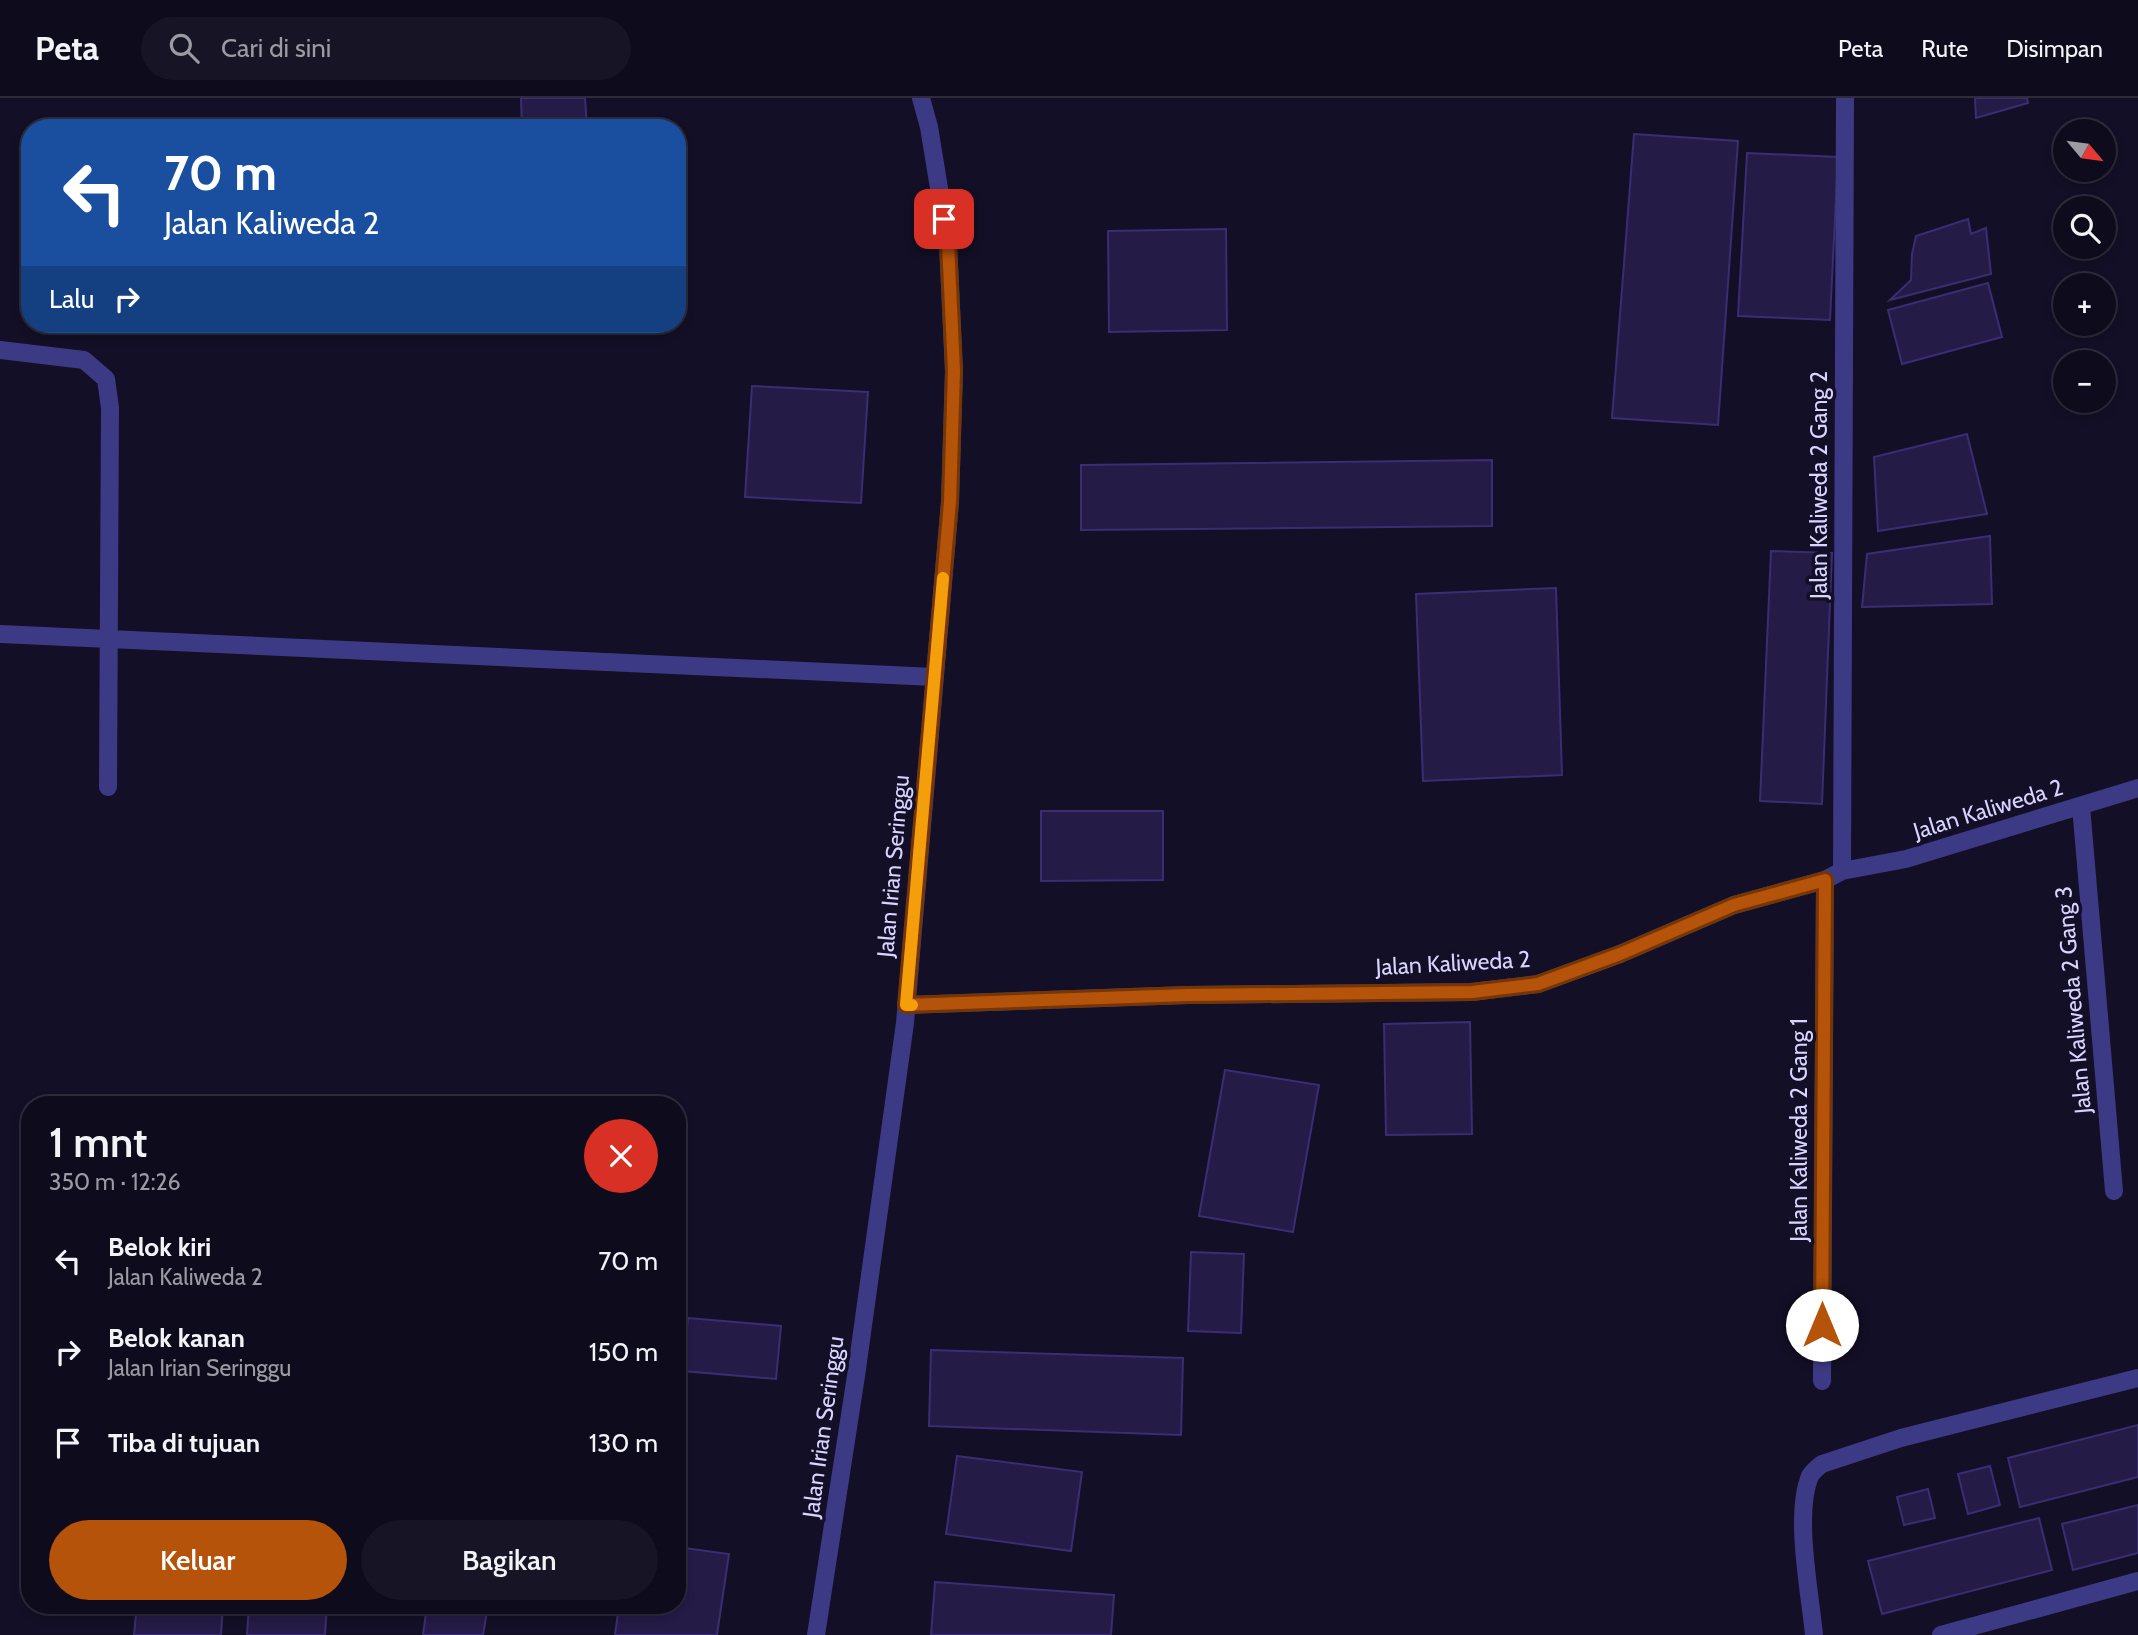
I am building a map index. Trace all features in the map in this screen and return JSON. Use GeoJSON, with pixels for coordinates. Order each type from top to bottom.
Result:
{"type":"FeatureCollection","features":[{"type":"Feature","properties":{"kind":"street","name":"Jalan Irian Seringgu"},"geometry":{"type":"LineString","coordinates":[[816,1635],[856,1376],[906,1005],[950,502],[954,371],[948,243],[922,98]]}},
{"type":"Feature","properties":{"kind":"street","name":"Jalan Kaliweda 2 Gang 2"},"geometry":{"type":"LineString","coordinates":[[1842,872],[1845,98]]}},
{"type":"Feature","properties":{"kind":"street"},"geometry":{"type":"LineString","coordinates":[[0,350],[84,360],[106,379],[110,408],[108,787]]}},
{"type":"Feature","properties":{"kind":"street"},"geometry":{"type":"LineString","coordinates":[[0,634],[934,677]]}},
{"type":"Feature","properties":{"kind":"street","name":"Jalan Kaliweda 2"},"geometry":{"type":"LineString","coordinates":[[906,1005],[1188,995],[1472,992],[1538,984],[1620,954],[1734,905],[1825,880],[1842,872],[1906,859],[2138,788]]}},
{"type":"Feature","properties":{"kind":"street","name":"Jalan Kaliweda 2 Gang 3"},"geometry":{"type":"LineString","coordinates":[[2081,806],[2114,1191]]}},
{"type":"Feature","properties":{"kind":"street","name":"Jalan Kaliweda 2 Gang 1"},"geometry":{"type":"LineString","coordinates":[[1822,1381],[1825,880]]}},
{"type":"Feature","properties":{"kind":"street"},"geometry":{"type":"LineString","coordinates":[[1814,1635],[1804,1536],[1805,1505],[1811,1473],[1822,1464],[1901,1438],[2138,1378]]}},
{"type":"Feature","properties":{"kind":"street"},"geometry":{"type":"LineString","coordinates":[[1941,1635],[2138,1581]]}},
{"type":"Feature","properties":{"kind":"building"},"geometry":{"type":"Polygon","coordinates":[[[521,98],[585,98],[586,119],[522,119],[521,98]]]}},
{"type":"Feature","properties":{"kind":"building"},"geometry":{"type":"Polygon","coordinates":[[[1975,98],[2027,98],[2028,103],[1976,118],[1975,98]]]}},
{"type":"Feature","properties":{"kind":"building"},"geometry":{"type":"Polygon","coordinates":[[[1634,134],[1738,141],[1718,425],[1612,418],[1634,134]]]}},
{"type":"Feature","properties":{"kind":"building"},"geometry":{"type":"Polygon","coordinates":[[[1747,153],[1838,157],[1830,320],[1738,316],[1747,153]]]}},
{"type":"Feature","properties":{"kind":"building"},"geometry":{"type":"Polygon","coordinates":[[[1968,219],[1971,234],[1986,228],[1991,274],[1890,300],[1911,280],[1916,236],[1968,219]]]}},
{"type":"Feature","properties":{"kind":"building"},"geometry":{"type":"Polygon","coordinates":[[[1226,229],[1227,330],[1109,332],[1108,231],[1226,229]]]}},
{"type":"Feature","properties":{"kind":"building"},"geometry":{"type":"Polygon","coordinates":[[[1988,283],[2002,337],[1902,364],[1888,310],[1988,283]]]}},
{"type":"Feature","properties":{"kind":"building"},"geometry":{"type":"Polygon","coordinates":[[[752,386],[868,392],[861,503],[745,497],[752,386]]]}},
{"type":"Feature","properties":{"kind":"building"},"geometry":{"type":"Polygon","coordinates":[[[1967,434],[1987,514],[1878,531],[1874,457],[1967,434]]]}},
{"type":"Feature","properties":{"kind":"building"},"geometry":{"type":"Polygon","coordinates":[[[1492,460],[1492,526],[1081,530],[1081,465],[1492,460]]]}},
{"type":"Feature","properties":{"kind":"building"},"geometry":{"type":"Polygon","coordinates":[[[1990,536],[1992,604],[1862,607],[1867,554],[1990,536]]]}},
{"type":"Feature","properties":{"kind":"building"},"geometry":{"type":"Polygon","coordinates":[[[1771,551],[1832,553],[1822,804],[1760,801],[1771,551]]]}},
{"type":"Feature","properties":{"kind":"building"},"geometry":{"type":"Polygon","coordinates":[[[1556,588],[1562,775],[1423,781],[1416,594],[1556,588]]]}},
{"type":"Feature","properties":{"kind":"building"},"geometry":{"type":"Polygon","coordinates":[[[1041,811],[1163,811],[1163,880],[1041,881],[1041,811]]]}},
{"type":"Feature","properties":{"kind":"building"},"geometry":{"type":"Polygon","coordinates":[[[1470,1022],[1472,1134],[1386,1135],[1384,1024],[1470,1022]]]}},
{"type":"Feature","properties":{"kind":"building"},"geometry":{"type":"Polygon","coordinates":[[[1225,1070],[1319,1085],[1293,1232],[1199,1216],[1225,1070]]]}},
{"type":"Feature","properties":{"kind":"building"},"geometry":{"type":"Polygon","coordinates":[[[1191,1252],[1244,1254],[1241,1333],[1188,1331],[1191,1252]]]}},
{"type":"Feature","properties":{"kind":"building"},"geometry":{"type":"Polygon","coordinates":[[[688,1318],[781,1326],[776,1379],[686,1371],[688,1318]]]}},
{"type":"Feature","properties":{"kind":"building"},"geometry":{"type":"Polygon","coordinates":[[[931,1350],[1183,1358],[1181,1435],[929,1426],[931,1350]]]}},
{"type":"Feature","properties":{"kind":"building"},"geometry":{"type":"Polygon","coordinates":[[[2138,1425],[2138,1477],[2020,1507],[2008,1458],[2138,1425]]]}},
{"type":"Feature","properties":{"kind":"building"},"geometry":{"type":"Polygon","coordinates":[[[957,1456],[1082,1472],[1071,1551],[946,1534],[957,1456]]]}},
{"type":"Feature","properties":{"kind":"building"},"geometry":{"type":"Polygon","coordinates":[[[1990,1466],[2000,1505],[1968,1514],[1958,1474],[1990,1466]]]}},
{"type":"Feature","properties":{"kind":"building"},"geometry":{"type":"Polygon","coordinates":[[[1928,1489],[1935,1518],[1904,1525],[1897,1497],[1928,1489]]]}},
{"type":"Feature","properties":{"kind":"building"},"geometry":{"type":"Polygon","coordinates":[[[2138,1505],[2138,1553],[2073,1570],[2062,1524],[2138,1505]]]}},
{"type":"Feature","properties":{"kind":"building"},"geometry":{"type":"Polygon","coordinates":[[[2039,1518],[2052,1570],[1882,1614],[1868,1561],[2039,1518]]]}},
{"type":"Feature","properties":{"kind":"building"},"geometry":{"type":"Polygon","coordinates":[[[686,1548],[729,1554],[717,1635],[615,1635],[618,1614],[686,1614],[686,1548]]]}},
{"type":"Feature","properties":{"kind":"building"},"geometry":{"type":"Polygon","coordinates":[[[935,1582],[1114,1595],[1111,1635],[931,1635],[935,1582]]]}},
{"type":"Feature","properties":{"kind":"building"},"geometry":{"type":"Polygon","coordinates":[[[136,1614],[222,1614],[221,1635],[134,1635],[136,1614]]]}},
{"type":"Feature","properties":{"kind":"building"},"geometry":{"type":"Polygon","coordinates":[[[248,1614],[326,1614],[325,1635],[247,1635],[248,1614]]]}},
{"type":"Feature","properties":{"kind":"building"},"geometry":{"type":"Polygon","coordinates":[[[426,1614],[486,1614],[483,1635],[423,1635],[426,1614]]]}},
{"type":"Feature","properties":{"kind":"slow traffic"},"geometry":{"type":"LineString","coordinates":[[912,1005],[906,1005],[943,578]]}},
{"type":"Feature","properties":{"kind":"route"},"geometry":{"type":"LineString","coordinates":[[944,219],[948,243],[954,371],[950,502],[906,1005],[1188,995],[1472,992],[1538,984],[1620,954],[1734,905],[1825,880],[1822,1325]]}}]}
